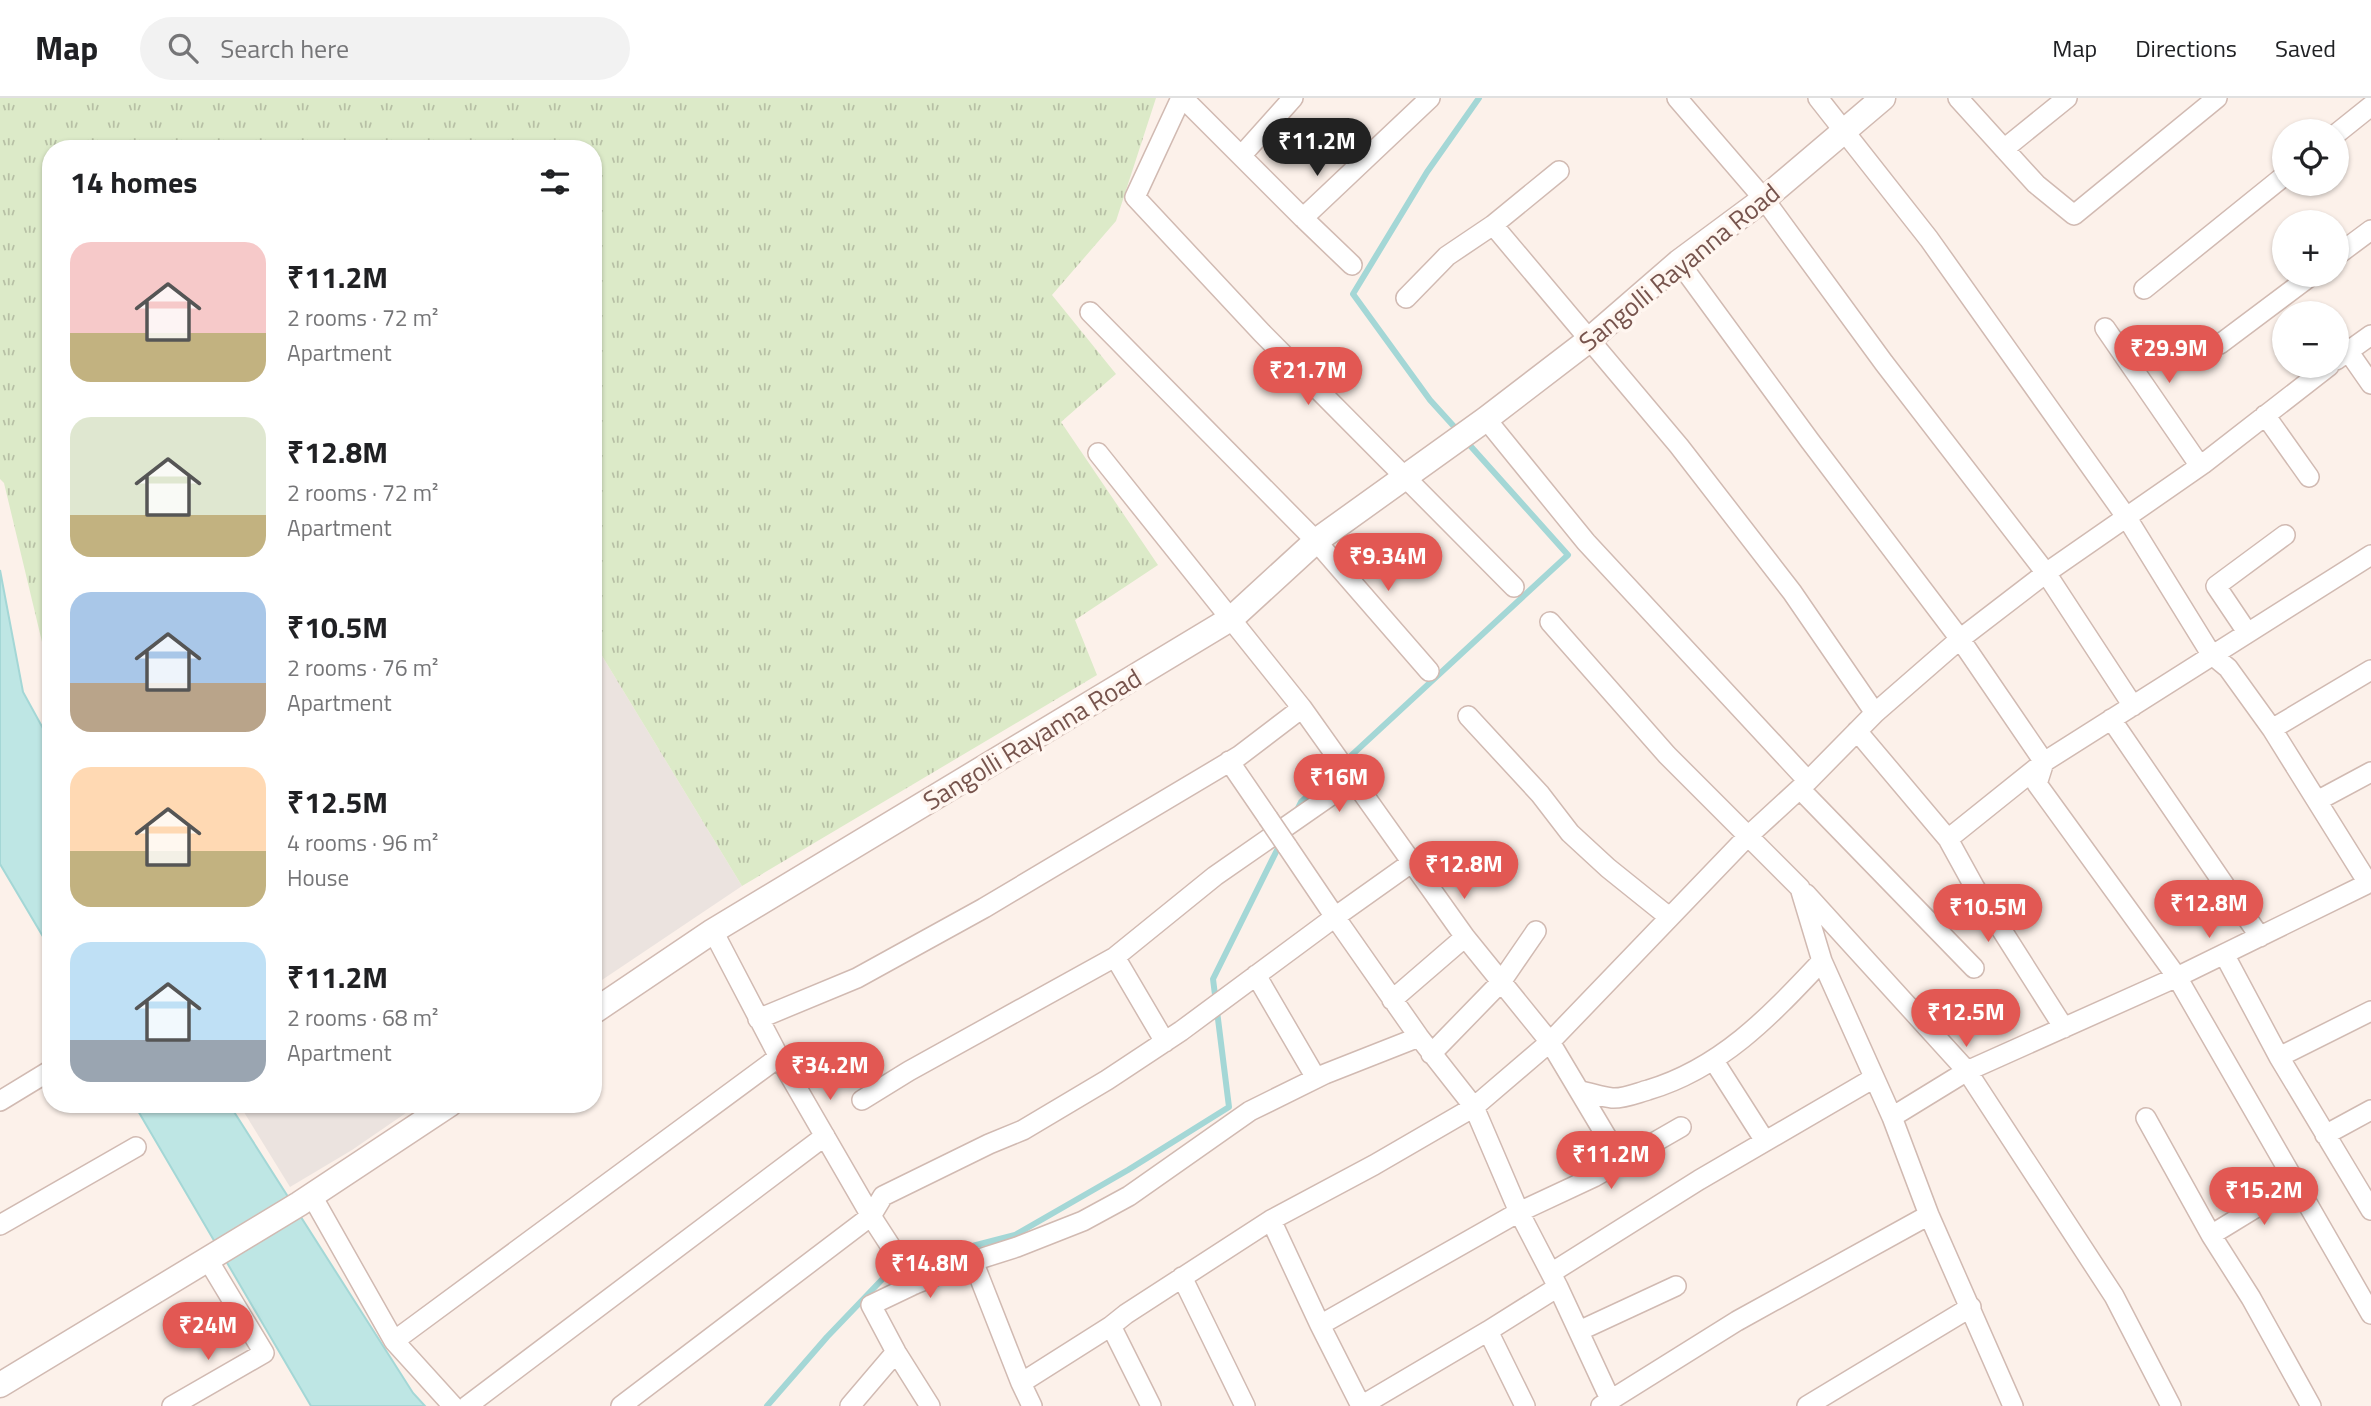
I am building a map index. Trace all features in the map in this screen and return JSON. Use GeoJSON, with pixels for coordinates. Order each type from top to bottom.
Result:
{"type":"FeatureCollection","features":[{"type":"Feature","properties":{"kind":"street"},"geometry":{"type":"LineString","coordinates":[[1352,265],[1182,98],[1135,197],[1262,333],[1514,587]]}},
{"type":"Feature","properties":{"kind":"street"},"geometry":{"type":"LineString","coordinates":[[1241,156],[1293,98]]}},
{"type":"Feature","properties":{"kind":"street"},"geometry":{"type":"LineString","coordinates":[[1303,218],[1430,98]]}},
{"type":"Feature","properties":{"kind":"street"},"geometry":{"type":"LineString","coordinates":[[1677,98],[1764,199],[1892,374],[2046,573],[2133,706]]}},
{"type":"Feature","properties":{"kind":"street"},"geometry":{"type":"LineString","coordinates":[[1818,98],[1929,239],[2127,518],[2211,654],[2228,668],[2272,729],[2370,882],[2177,977],[1968,1071],[1892,1117]]}},
{"type":"Feature","properties":{"kind":"street","name":"Sangolli Rayanna Road"},"geometry":{"type":"LineString","coordinates":[[602,1006],[713,931],[1232,618],[1316,541],[1470,431],[1589,340],[1679,262],[1764,199],[1883,98]]}},
{"type":"Feature","properties":{"kind":"street"},"geometry":{"type":"LineString","coordinates":[[1958,98],[2036,184],[2074,215],[2217,98]]}},
{"type":"Feature","properties":{"kind":"street"},"geometry":{"type":"LineString","coordinates":[[2004,149],[2067,98]]}},
{"type":"Feature","properties":{"kind":"street"},"geometry":{"type":"LineString","coordinates":[[2349,124],[2371,106]]}},
{"type":"Feature","properties":{"kind":"street"},"geometry":{"type":"LineString","coordinates":[[1406,298],[1447,256],[1493,225],[1559,171]]}},
{"type":"Feature","properties":{"kind":"street"},"geometry":{"type":"LineString","coordinates":[[2144,289],[2272,186]]}},
{"type":"Feature","properties":{"kind":"street"},"geometry":{"type":"LineString","coordinates":[[1493,225],[1679,446],[1776,571],[1875,713]]}},
{"type":"Feature","properties":{"kind":"street"},"geometry":{"type":"LineString","coordinates":[[2349,246],[2371,230]]}},
{"type":"Feature","properties":{"kind":"street"},"geometry":{"type":"LineString","coordinates":[[1679,262],[1960,639],[2044,762]]}},
{"type":"Feature","properties":{"kind":"street"},"geometry":{"type":"LineString","coordinates":[[2220,344],[2296,287]]}},
{"type":"Feature","properties":{"kind":"street"},"geometry":{"type":"LineString","coordinates":[[1090,312],[1316,541],[1429,671]]}},
{"type":"Feature","properties":{"kind":"street"},"geometry":{"type":"LineString","coordinates":[[2105,328],[2200,466]]}},
{"type":"Feature","properties":{"kind":"street"},"geometry":{"type":"LineString","coordinates":[[2349,351],[2371,335]]}},
{"type":"Feature","properties":{"kind":"street"},"geometry":{"type":"LineString","coordinates":[[2349,363],[2371,384]]}},
{"type":"Feature","properties":{"kind":"street"},"geometry":{"type":"LineString","coordinates":[[1021,1383],[1271,1220],[1474,1107],[1550,1042],[1747,837],[1804,785],[1875,713],[1960,639],[2046,573],[2200,466],[2313,378]]}},
{"type":"Feature","properties":{"kind":"street"},"geometry":{"type":"LineString","coordinates":[[2264,415],[2309,477]]}},
{"type":"Feature","properties":{"kind":"street"},"geometry":{"type":"LineString","coordinates":[[1470,431],[1586,542],[1804,785],[1974,968]]}},
{"type":"Feature","properties":{"kind":"street"},"geometry":{"type":"LineString","coordinates":[[1098,453],[1302,708],[1465,937],[1550,1042],[1621,1161]]}},
{"type":"Feature","properties":{"kind":"street"},"geometry":{"type":"LineString","coordinates":[[2247,632],[2216,586],[2285,535]]}},
{"type":"Feature","properties":{"kind":"street"},"geometry":{"type":"LineString","coordinates":[[1948,839],[2044,762],[2371,555]]}},
{"type":"Feature","properties":{"kind":"street"},"geometry":{"type":"LineString","coordinates":[[1550,622],[1667,755],[1747,837],[1767,853],[1968,1071],[2113,1296],[2171,1406]]}},
{"type":"Feature","properties":{"kind":"street"},"geometry":{"type":"LineString","coordinates":[[2272,729],[2371,670]]}},
{"type":"Feature","properties":{"kind":"street"},"geometry":{"type":"LineString","coordinates":[[758,1019],[868,971],[984,908],[1230,761],[1302,708]]}},
{"type":"Feature","properties":{"kind":"street"},"geometry":{"type":"LineString","coordinates":[[1468,716],[1540,794],[1570,833],[1608,869],[1669,917]]}},
{"type":"Feature","properties":{"kind":"street"},"geometry":{"type":"LineString","coordinates":[[2111,719],[2260,937]]}},
{"type":"Feature","properties":{"kind":"street"},"geometry":{"type":"LineString","coordinates":[[1857,731],[1948,839],[1975,888],[2064,1028]]}},
{"type":"Feature","properties":{"kind":"street"},"geometry":{"type":"LineString","coordinates":[[1230,761],[1392,1000],[1474,1107],[1518,1212],[1578,1331],[1605,1403],[1737,1321],[1929,1215]]}},
{"type":"Feature","properties":{"kind":"street"},"geometry":{"type":"LineString","coordinates":[[2044,762],[2037,783],[2177,977],[2371,1314]]}},
{"type":"Feature","properties":{"kind":"street"},"geometry":{"type":"LineString","coordinates":[[2317,801],[2371,772]]}},
{"type":"Feature","properties":{"kind":"street"},"geometry":{"type":"LineString","coordinates":[[862,1100],[909,1071],[1115,957],[1214,876],[1353,780]]}},
{"type":"Feature","properties":{"kind":"street"},"geometry":{"type":"LineString","coordinates":[[621,1406],[871,1216],[883,1196],[989,1143],[1023,1130],[1065,1107],[1165,1042],[1411,863]]}},
{"type":"Feature","properties":{"kind":"street"},"geometry":{"type":"LineString","coordinates":[[1800,888],[1822,961],[1892,1117],[1929,1215],[1971,1307],[2010,1405]]}},
{"type":"Feature","properties":{"kind":"street"},"geometry":{"type":"LineString","coordinates":[[713,931],[779,1057],[871,1216],[912,1278]]}},
{"type":"Feature","properties":{"kind":"street"},"geometry":{"type":"LineString","coordinates":[[1431,1054],[1501,982],[1536,931]]}},
{"type":"Feature","properties":{"kind":"street"},"geometry":{"type":"LineString","coordinates":[[1392,1000],[1465,937]]}},
{"type":"Feature","properties":{"kind":"street"},"geometry":{"type":"LineString","coordinates":[[2224,954],[2279,1058],[2371,1210]]}},
{"type":"Feature","properties":{"kind":"street"},"geometry":{"type":"LineString","coordinates":[[1115,957],[1165,1042]]}},
{"type":"Feature","properties":{"kind":"street"},"geometry":{"type":"LineString","coordinates":[[1581,1091],[1613,1099],[1632,1095],[1664,1085],[1714,1061],[1770,1016],[1822,961]]}},
{"type":"Feature","properties":{"kind":"street"},"geometry":{"type":"LineString","coordinates":[[1256,975],[1316,1078]]}},
{"type":"Feature","properties":{"kind":"street"},"geometry":{"type":"LineString","coordinates":[[2279,1058],[2371,1011]]}},
{"type":"Feature","properties":{"kind":"street"},"geometry":{"type":"LineString","coordinates":[[930,1406],[896,1352],[871,1305],[912,1278],[1017,1247],[1083,1221],[1129,1196],[1250,1111],[1316,1078],[1419,1037]]}},
{"type":"Feature","properties":{"kind":"street"},"geometry":{"type":"LineString","coordinates":[[394,1341],[779,1057]]}},
{"type":"Feature","properties":{"kind":"street"},"geometry":{"type":"LineString","coordinates":[[1714,1061],[1765,1141]]}},
{"type":"Feature","properties":{"kind":"street"},"geometry":{"type":"LineString","coordinates":[[0,1101],[42,1075]]}},
{"type":"Feature","properties":{"kind":"street"},"geometry":{"type":"LineString","coordinates":[[1271,1220],[1361,1406],[1488,1331],[1554,1280],[1699,1180],[1874,1078]]}},
{"type":"Feature","properties":{"kind":"street"},"geometry":{"type":"LineString","coordinates":[[2325,1135],[2371,1110]]}},
{"type":"Feature","properties":{"kind":"street"},"geometry":{"type":"LineString","coordinates":[[0,1385],[306,1200],[436,1113]]}},
{"type":"Feature","properties":{"kind":"street"},"geometry":{"type":"LineString","coordinates":[[2146,1118],[2311,1406]]}},
{"type":"Feature","properties":{"kind":"street"},"geometry":{"type":"LineString","coordinates":[[1320,1325],[1518,1212],[1594,1177],[1681,1127]]}},
{"type":"Feature","properties":{"kind":"street"},"geometry":{"type":"LineString","coordinates":[[467,1406],[825,1136]]}},
{"type":"Feature","properties":{"kind":"street"},"geometry":{"type":"LineString","coordinates":[[0,1225],[136,1147]]}},
{"type":"Feature","properties":{"kind":"street"},"geometry":{"type":"LineString","coordinates":[[2211,1235],[2296,1184]]}},
{"type":"Feature","properties":{"kind":"street"},"geometry":{"type":"LineString","coordinates":[[306,1200],[394,1341],[453,1406]]}},
{"type":"Feature","properties":{"kind":"street"},"geometry":{"type":"LineString","coordinates":[[172,1406],[264,1353],[213,1257]]}},
{"type":"Feature","properties":{"kind":"street"},"geometry":{"type":"LineString","coordinates":[[973,1261],[1032,1406]]}},
{"type":"Feature","properties":{"kind":"street"},"geometry":{"type":"LineString","coordinates":[[1182,1278],[1245,1406]]}},
{"type":"Feature","properties":{"kind":"street"},"geometry":{"type":"LineString","coordinates":[[1578,1331],[1676,1286]]}},
{"type":"Feature","properties":{"kind":"street"},"geometry":{"type":"LineString","coordinates":[[1807,1406],[1971,1307]]}},
{"type":"Feature","properties":{"kind":"street"},"geometry":{"type":"LineString","coordinates":[[1111,1326],[1150,1406]]}},
{"type":"Feature","properties":{"kind":"street"},"geometry":{"type":"LineString","coordinates":[[1488,1331],[1525,1406]]}},
{"type":"Feature","properties":{"kind":"street"},"geometry":{"type":"LineString","coordinates":[[850,1406],[896,1352]]}},
{"type":"Feature","properties":{"kind":"shaded area"},"geometry":{"type":"Polygon","coordinates":[[[602,656],[742,886],[602,980],[602,656]]]}},
{"type":"Feature","properties":{"kind":"shaded area"},"geometry":{"type":"Polygon","coordinates":[[[245,1113],[406,1113],[352,1150],[290,1187],[245,1113]]]}},
{"type":"Feature","properties":{"kind":"green space"},"geometry":{"type":"Polygon","coordinates":[[[0,98],[1156,98],[1116,221],[1052,295],[1116,374],[1061,422],[1158,565],[1075,620],[1097,675],[742,886],[602,656],[602,140],[42,140],[42,642],[4,483],[0,479],[0,98]]]}},
{"type":"Feature","properties":{"kind":"water"},"geometry":{"type":"Polygon","coordinates":[[[0,570],[23,692],[42,727],[42,935],[0,864],[0,570]]]}},
{"type":"Feature","properties":{"kind":"water"},"geometry":{"type":"Polygon","coordinates":[[[139,1113],[235,1113],[413,1393],[425,1406],[311,1406],[139,1113]]]}},
{"type":"Feature","properties":{"kind":"waterway"},"geometry":{"type":"LineString","coordinates":[[1459,432],[1430,400],[1353,294],[1427,172],[1479,98]]}},
{"type":"Feature","properties":{"kind":"waterway"},"geometry":{"type":"LineString","coordinates":[[1296,812],[1301,802],[1568,555],[1466,441]]}},
{"type":"Feature","properties":{"kind":"waterway"},"geometry":{"type":"LineString","coordinates":[[767,1406],[827,1337],[895,1266],[1015,1235],[1128,1170],[1229,1107],[1213,979],[1280,844]]}}]}
